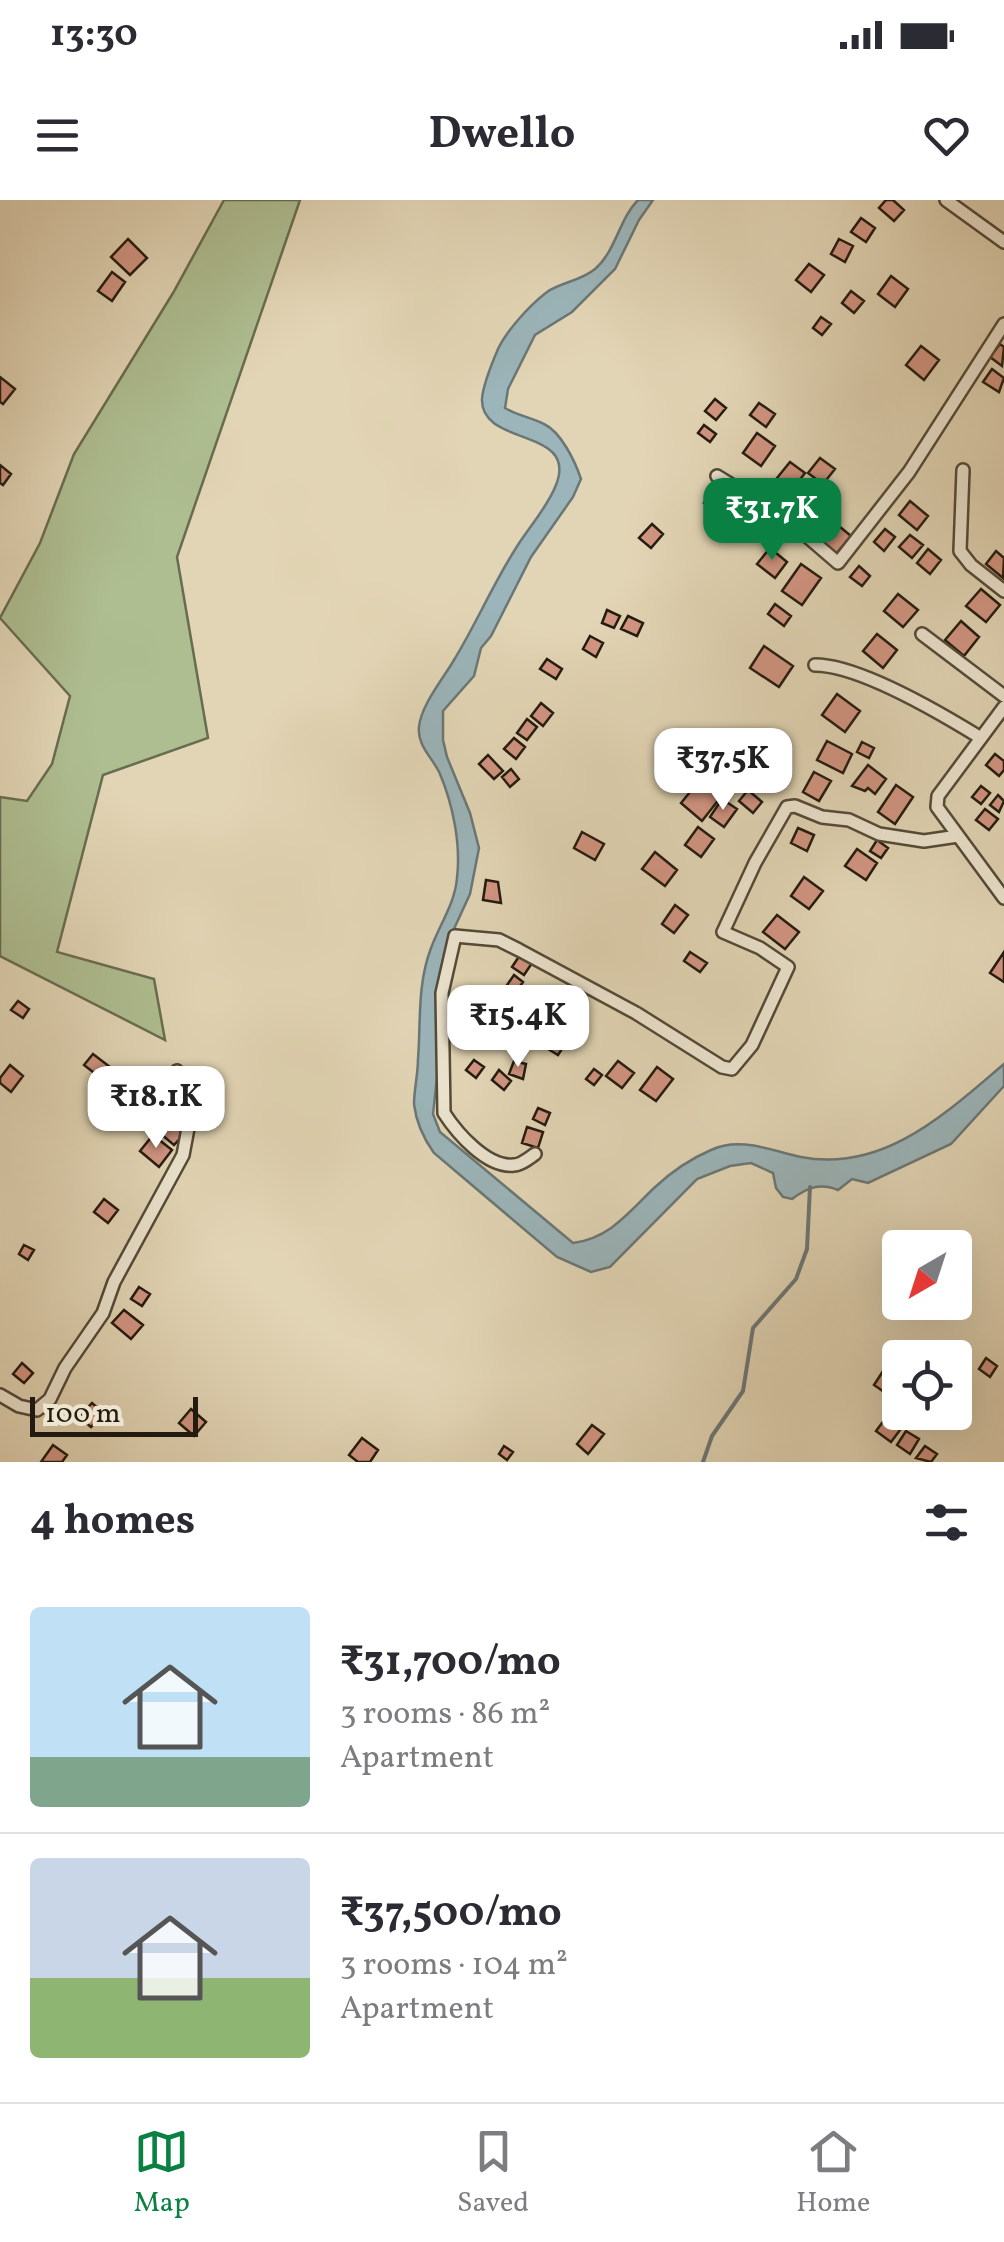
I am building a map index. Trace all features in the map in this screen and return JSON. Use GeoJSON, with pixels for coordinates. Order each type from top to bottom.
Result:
{"type":"FeatureCollection","features":[{"type":"Feature","properties":{"kind":"street"},"geometry":{"type":"LineString","coordinates":[[946,200],[1004,242]]}},
{"type":"Feature","properties":{"kind":"street"},"geometry":{"type":"LineString","coordinates":[[717,476],[787,520],[838,562],[908,472],[1004,324]]}},
{"type":"Feature","properties":{"kind":"street"},"geometry":{"type":"LineString","coordinates":[[963,470],[960,552],[970,565],[1004,591]]}},
{"type":"Feature","properties":{"kind":"street"},"geometry":{"type":"LineString","coordinates":[[922,634],[1004,696]]}},
{"type":"Feature","properties":{"kind":"street"},"geometry":{"type":"LineString","coordinates":[[815,665],[854,674],[920,703],[981,738]]}},
{"type":"Feature","properties":{"kind":"street"},"geometry":{"type":"LineString","coordinates":[[1004,707],[938,796],[938,807],[1004,898]]}},
{"type":"Feature","properties":{"kind":"street"},"geometry":{"type":"LineString","coordinates":[[535,1154],[516,1166],[497,1163],[453,1127],[444,1113],[442,993],[455,936],[499,940],[636,1013],[722,1067],[732,1069],[752,1045],[788,967],[760,948],[722,932],[787,806],[822,817],[849,820],[879,834],[924,840],[958,836]]}},
{"type":"Feature","properties":{"kind":"street"},"geometry":{"type":"LineString","coordinates":[[0,1395],[19,1406],[37,1410],[50,1399],[65,1368],[104,1313],[114,1282],[183,1156],[188,1123],[177,1071]]}},
{"type":"Feature","properties":{"kind":"green space"},"geometry":{"type":"Polygon","coordinates":[[[224,200],[300,200],[177,557],[208,738],[103,775],[57,952],[154,979],[165,1040],[0,956],[0,797],[27,801],[52,764],[70,696],[0,618],[40,543],[74,454],[173,293],[224,200]]]}},
{"type":"Feature","properties":{"kind":"water"},"geometry":{"type":"Polygon","coordinates":[[[638,200],[653,200],[615,269],[572,312],[535,335],[508,389],[505,408],[556,433],[581,479],[531,557],[481,648],[474,676],[443,711],[447,757],[470,813],[479,848],[470,894],[453,931],[433,1114],[440,1132],[573,1243],[608,1230],[667,1177],[711,1150],[745,1144],[801,1157],[831,1160],[860,1156],[887,1147],[937,1119],[1004,1064],[1004,1086],[951,1144],[868,1183],[852,1179],[838,1190],[814,1187],[792,1199],[783,1197],[776,1188],[773,1173],[751,1163],[730,1166],[697,1179],[610,1267],[591,1272],[557,1257],[434,1153],[419,1124],[414,1099],[423,976],[456,887],[458,865],[449,799],[420,740],[419,727],[428,701],[556,485],[559,467],[554,454],[496,425],[486,414],[482,399],[488,374],[502,342],[540,297],[589,273],[602,262],[638,200]]]}},
{"type":"Feature","properties":{"kind":"building"},"geometry":{"type":"Polygon","coordinates":[[[886,200],[893,200],[904,210],[894,221],[879,208],[886,200]]]}},
{"type":"Feature","properties":{"kind":"building"},"geometry":{"type":"Polygon","coordinates":[[[861,218],[875,228],[866,242],[851,232],[861,218]]]}},
{"type":"Feature","properties":{"kind":"building"},"geometry":{"type":"Polygon","coordinates":[[[128,239],[147,258],[130,275],[111,257],[128,239]]]}},
{"type":"Feature","properties":{"kind":"building"},"geometry":{"type":"Polygon","coordinates":[[[839,239],[853,246],[845,262],[831,254],[839,239]]]}},
{"type":"Feature","properties":{"kind":"building"},"geometry":{"type":"Polygon","coordinates":[[[809,264],[824,275],[811,292],[796,280],[809,264]]]}},
{"type":"Feature","properties":{"kind":"building"},"geometry":{"type":"Polygon","coordinates":[[[112,272],[125,282],[112,301],[98,291],[112,272]]]}},
{"type":"Feature","properties":{"kind":"building"},"geometry":{"type":"Polygon","coordinates":[[[891,276],[908,289],[895,307],[878,294],[891,276]]]}},
{"type":"Feature","properties":{"kind":"building"},"geometry":{"type":"Polygon","coordinates":[[[851,291],[864,301],[854,313],[842,303],[851,291]]]}},
{"type":"Feature","properties":{"kind":"building"},"geometry":{"type":"Polygon","coordinates":[[[821,317],[831,324],[822,335],[813,328],[821,317]]]}},
{"type":"Feature","properties":{"kind":"building"},"geometry":{"type":"Polygon","coordinates":[[[1000,344],[1004,347],[1002,366],[990,357],[1000,344]]]}},
{"type":"Feature","properties":{"kind":"building"},"geometry":{"type":"Polygon","coordinates":[[[921,346],[939,360],[924,380],[906,365],[921,346]]]}},
{"type":"Feature","properties":{"kind":"building"},"geometry":{"type":"Polygon","coordinates":[[[992,369],[1004,378],[999,392],[983,382],[992,369]]]}},
{"type":"Feature","properties":{"kind":"building"},"geometry":{"type":"Polygon","coordinates":[[[0,377],[15,389],[3,404],[0,402],[0,377]]]}},
{"type":"Feature","properties":{"kind":"building"},"geometry":{"type":"Polygon","coordinates":[[[715,399],[726,408],[716,420],[705,411],[715,399]]]}},
{"type":"Feature","properties":{"kind":"building"},"geometry":{"type":"Polygon","coordinates":[[[759,403],[775,414],[766,427],[750,415],[759,403]]]}},
{"type":"Feature","properties":{"kind":"building"},"geometry":{"type":"Polygon","coordinates":[[[704,425],[716,434],[710,442],[698,433],[704,425]]]}},
{"type":"Feature","properties":{"kind":"building"},"geometry":{"type":"Polygon","coordinates":[[[757,433],[775,446],[761,466],[743,453],[757,433]]]}},
{"type":"Feature","properties":{"kind":"building"},"geometry":{"type":"Polygon","coordinates":[[[820,458],[835,469],[823,484],[808,473],[820,458]]]}},
{"type":"Feature","properties":{"kind":"building"},"geometry":{"type":"Polygon","coordinates":[[[790,462],[805,473],[792,490],[777,478],[790,462]]]}},
{"type":"Feature","properties":{"kind":"building"},"geometry":{"type":"Polygon","coordinates":[[[0,465],[11,474],[3,485],[0,483],[0,465]]]}},
{"type":"Feature","properties":{"kind":"building"},"geometry":{"type":"Polygon","coordinates":[[[714,487],[726,495],[716,511],[704,503],[714,487]]]}},
{"type":"Feature","properties":{"kind":"building"},"geometry":{"type":"Polygon","coordinates":[[[910,501],[928,516],[917,530],[899,515],[910,501]]]}},
{"type":"Feature","properties":{"kind":"building"},"geometry":{"type":"Polygon","coordinates":[[[801,503],[823,522],[812,536],[789,518],[801,503]]]}},
{"type":"Feature","properties":{"kind":"building"},"geometry":{"type":"Polygon","coordinates":[[[834,522],[851,536],[836,554],[819,541],[834,522]]]}},
{"type":"Feature","properties":{"kind":"building"},"geometry":{"type":"Polygon","coordinates":[[[652,524],[663,534],[651,548],[639,538],[652,524]]]}},
{"type":"Feature","properties":{"kind":"building"},"geometry":{"type":"Polygon","coordinates":[[[885,529],[895,537],[884,551],[874,542],[885,529]]]}},
{"type":"Feature","properties":{"kind":"building"},"geometry":{"type":"Polygon","coordinates":[[[910,535],[923,545],[912,558],[899,547],[910,535]]]}},
{"type":"Feature","properties":{"kind":"building"},"geometry":{"type":"Polygon","coordinates":[[[770,548],[787,562],[775,578],[757,564],[770,548]]]}},
{"type":"Feature","properties":{"kind":"building"},"geometry":{"type":"Polygon","coordinates":[[[928,549],[941,560],[930,574],[917,563],[928,549]]]}},
{"type":"Feature","properties":{"kind":"building"},"geometry":{"type":"Polygon","coordinates":[[[996,551],[1004,558],[1003,578],[986,564],[996,551]]]}},
{"type":"Feature","properties":{"kind":"building"},"geometry":{"type":"Polygon","coordinates":[[[801,564],[821,578],[802,605],[782,591],[801,564]]]}},
{"type":"Feature","properties":{"kind":"building"},"geometry":{"type":"Polygon","coordinates":[[[859,566],[870,576],[862,586],[850,577],[859,566]]]}},
{"type":"Feature","properties":{"kind":"building"},"geometry":{"type":"Polygon","coordinates":[[[981,589],[1000,605],[986,622],[966,606],[981,589]]]}},
{"type":"Feature","properties":{"kind":"building"},"geometry":{"type":"Polygon","coordinates":[[[898,594],[918,610],[903,627],[884,611],[898,594]]]}},
{"type":"Feature","properties":{"kind":"building"},"geometry":{"type":"Polygon","coordinates":[[[775,604],[791,616],[784,626],[768,614],[775,604]]]}},
{"type":"Feature","properties":{"kind":"building"},"geometry":{"type":"Polygon","coordinates":[[[607,610],[620,616],[614,628],[602,623],[607,610]]]}},
{"type":"Feature","properties":{"kind":"building"},"geometry":{"type":"Polygon","coordinates":[[[628,616],[643,623],[637,636],[621,629],[628,616]]]}},
{"type":"Feature","properties":{"kind":"building"},"geometry":{"type":"Polygon","coordinates":[[[961,621],[979,637],[964,656],[945,640],[961,621]]]}},
{"type":"Feature","properties":{"kind":"building"},"geometry":{"type":"Polygon","coordinates":[[[877,634],[897,650],[883,668],[863,651],[877,634]]]}},
{"type":"Feature","properties":{"kind":"building"},"geometry":{"type":"Polygon","coordinates":[[[590,636],[603,643],[596,657],[583,649],[590,636]]]}},
{"type":"Feature","properties":{"kind":"building"},"geometry":{"type":"Polygon","coordinates":[[[764,646],[793,666],[779,687],[750,668],[764,646]]]}},
{"type":"Feature","properties":{"kind":"building"},"geometry":{"type":"Polygon","coordinates":[[[547,659],[562,669],[556,679],[540,669],[547,659]]]}},
{"type":"Feature","properties":{"kind":"building"},"geometry":{"type":"Polygon","coordinates":[[[837,694],[860,711],[845,732],[822,715],[837,694]]]}},
{"type":"Feature","properties":{"kind":"building"},"geometry":{"type":"Polygon","coordinates":[[[541,703],[553,713],[543,726],[531,716],[541,703]]]}},
{"type":"Feature","properties":{"kind":"building"},"geometry":{"type":"Polygon","coordinates":[[[527,719],[537,727],[527,740],[517,733],[527,719]]]}},
{"type":"Feature","properties":{"kind":"building"},"geometry":{"type":"Polygon","coordinates":[[[514,738],[525,747],[516,759],[504,749],[514,738]]]}},
{"type":"Feature","properties":{"kind":"building"},"geometry":{"type":"Polygon","coordinates":[[[827,741],[852,754],[843,773],[817,760],[827,741]]]}},
{"type":"Feature","properties":{"kind":"building"},"geometry":{"type":"Polygon","coordinates":[[[862,742],[874,748],[869,758],[857,752],[862,742]]]}},
{"type":"Feature","properties":{"kind":"building"},"geometry":{"type":"Polygon","coordinates":[[[995,754],[1004,761],[999,776],[986,765],[995,754]]]}},
{"type":"Feature","properties":{"kind":"building"},"geometry":{"type":"Polygon","coordinates":[[[488,755],[503,771],[494,779],[479,764],[488,755]]]}},
{"type":"Feature","properties":{"kind":"building"},"geometry":{"type":"Polygon","coordinates":[[[868,765],[886,779],[875,794],[868,788],[865,791],[852,786],[868,765]]]}},
{"type":"Feature","properties":{"kind":"building"},"geometry":{"type":"Polygon","coordinates":[[[511,769],[519,779],[510,787],[502,777],[511,769]]]}},
{"type":"Feature","properties":{"kind":"building"},"geometry":{"type":"Polygon","coordinates":[[[814,772],[831,781],[819,801],[803,792],[814,772]]]}},
{"type":"Feature","properties":{"kind":"building"},"geometry":{"type":"Polygon","coordinates":[[[699,781],[720,798],[702,821],[681,803],[699,781]]]}},
{"type":"Feature","properties":{"kind":"building"},"geometry":{"type":"Polygon","coordinates":[[[896,785],[913,797],[895,824],[878,812],[896,785]]]}},
{"type":"Feature","properties":{"kind":"building"},"geometry":{"type":"Polygon","coordinates":[[[981,786],[990,793],[981,804],[972,797],[981,786]]]}},
{"type":"Feature","properties":{"kind":"building"},"geometry":{"type":"Polygon","coordinates":[[[748,790],[762,802],[753,813],[739,801],[748,790]]]}},
{"type":"Feature","properties":{"kind":"building"},"geometry":{"type":"Polygon","coordinates":[[[998,795],[1004,801],[999,812],[990,805],[998,795]]]}},
{"type":"Feature","properties":{"kind":"building"},"geometry":{"type":"Polygon","coordinates":[[[722,799],[737,809],[724,827],[710,817],[722,799]]]}},
{"type":"Feature","properties":{"kind":"building"},"geometry":{"type":"Polygon","coordinates":[[[985,809],[998,819],[989,830],[976,820],[985,809]]]}},
{"type":"Feature","properties":{"kind":"building"},"geometry":{"type":"Polygon","coordinates":[[[698,827],[714,839],[701,857],[685,845],[698,827]]]}},
{"type":"Feature","properties":{"kind":"building"},"geometry":{"type":"Polygon","coordinates":[[[798,828],[814,835],[807,851],[791,843],[798,828]]]}},
{"type":"Feature","properties":{"kind":"building"},"geometry":{"type":"Polygon","coordinates":[[[582,832],[604,844],[595,860],[574,848],[582,832]]]}},
{"type":"Feature","properties":{"kind":"building"},"geometry":{"type":"Polygon","coordinates":[[[877,840],[888,848],[881,858],[870,851],[877,840]]]}},
{"type":"Feature","properties":{"kind":"building"},"geometry":{"type":"Polygon","coordinates":[[[857,849],[877,863],[866,880],[845,866],[857,849]]]}},
{"type":"Feature","properties":{"kind":"building"},"geometry":{"type":"Polygon","coordinates":[[[655,852],[677,870],[665,886],[642,869],[655,852]]]}},
{"type":"Feature","properties":{"kind":"building"},"geometry":{"type":"Polygon","coordinates":[[[804,877],[823,891],[809,909],[791,896],[804,877]]]}},
{"type":"Feature","properties":{"kind":"building"},"geometry":{"type":"Polygon","coordinates":[[[486,880],[498,882],[501,903],[483,900],[486,880]]]}},
{"type":"Feature","properties":{"kind":"building"},"geometry":{"type":"Polygon","coordinates":[[[675,905],[688,915],[674,933],[662,924],[675,905]]]}},
{"type":"Feature","properties":{"kind":"building"},"geometry":{"type":"Polygon","coordinates":[[[777,915],[799,932],[785,949],[763,932],[777,915]]]}},
{"type":"Feature","properties":{"kind":"building"},"geometry":{"type":"Polygon","coordinates":[[[690,952],[707,963],[700,972],[684,961],[690,952]]]}},
{"type":"Feature","properties":{"kind":"building"},"geometry":{"type":"Polygon","coordinates":[[[1004,952],[1004,982],[990,973],[1004,952]]]}},
{"type":"Feature","properties":{"kind":"building"},"geometry":{"type":"Polygon","coordinates":[[[520,955],[532,963],[524,975],[512,967],[520,955]]]}},
{"type":"Feature","properties":{"kind":"building"},"geometry":{"type":"Polygon","coordinates":[[[514,975],[523,982],[514,995],[505,988],[514,975]]]}},
{"type":"Feature","properties":{"kind":"building"},"geometry":{"type":"Polygon","coordinates":[[[544,987],[559,998],[550,1010],[535,999],[544,987]]]}},
{"type":"Feature","properties":{"kind":"building"},"geometry":{"type":"Polygon","coordinates":[[[574,997],[584,1003],[574,1018],[564,1012],[574,997]]]}},
{"type":"Feature","properties":{"kind":"building"},"geometry":{"type":"Polygon","coordinates":[[[18,1001],[29,1009],[23,1018],[11,1010],[18,1001]]]}},
{"type":"Feature","properties":{"kind":"building"},"geometry":{"type":"Polygon","coordinates":[[[556,1038],[565,1044],[558,1055],[548,1049],[556,1038]]]}},
{"type":"Feature","properties":{"kind":"building"},"geometry":{"type":"Polygon","coordinates":[[[93,1054],[110,1067],[102,1079],[84,1065],[93,1054]]]}},
{"type":"Feature","properties":{"kind":"building"},"geometry":{"type":"Polygon","coordinates":[[[474,1060],[484,1067],[476,1078],[466,1070],[474,1060]]]}},
{"type":"Feature","properties":{"kind":"building"},"geometry":{"type":"Polygon","coordinates":[[[514,1061],[526,1064],[523,1079],[509,1074],[514,1061]]]}},
{"type":"Feature","properties":{"kind":"building"},"geometry":{"type":"Polygon","coordinates":[[[618,1061],[634,1073],[622,1088],[606,1076],[618,1061]]]}},
{"type":"Feature","properties":{"kind":"building"},"geometry":{"type":"Polygon","coordinates":[[[10,1065],[23,1076],[11,1092],[0,1083],[10,1065]]]}},
{"type":"Feature","properties":{"kind":"building"},"geometry":{"type":"Polygon","coordinates":[[[657,1067],[673,1079],[656,1101],[640,1090],[657,1067]]]}},
{"type":"Feature","properties":{"kind":"building"},"geometry":{"type":"Polygon","coordinates":[[[594,1069],[602,1075],[594,1085],[586,1079],[594,1069]]]}},
{"type":"Feature","properties":{"kind":"building"},"geometry":{"type":"Polygon","coordinates":[[[499,1070],[511,1081],[504,1090],[492,1080],[499,1070]]]}},
{"type":"Feature","properties":{"kind":"building"},"geometry":{"type":"Polygon","coordinates":[[[538,1108],[550,1113],[545,1125],[533,1119],[538,1108]]]}},
{"type":"Feature","properties":{"kind":"building"},"geometry":{"type":"Polygon","coordinates":[[[173,1124],[184,1134],[174,1145],[162,1135],[173,1124]]]}},
{"type":"Feature","properties":{"kind":"building"},"geometry":{"type":"Polygon","coordinates":[[[527,1127],[543,1132],[538,1148],[522,1143],[527,1127]]]}},
{"type":"Feature","properties":{"kind":"building"},"geometry":{"type":"Polygon","coordinates":[[[153,1135],[172,1150],[159,1167],[140,1151],[153,1135]]]}},
{"type":"Feature","properties":{"kind":"building"},"geometry":{"type":"Polygon","coordinates":[[[104,1199],[118,1210],[108,1223],[94,1212],[104,1199]]]}},
{"type":"Feature","properties":{"kind":"building"},"geometry":{"type":"Polygon","coordinates":[[[24,1245],[34,1250],[28,1260],[19,1254],[24,1245]]]}},
{"type":"Feature","properties":{"kind":"building"},"geometry":{"type":"Polygon","coordinates":[[[139,1287],[150,1294],[142,1306],[131,1299],[139,1287]]]}},
{"type":"Feature","properties":{"kind":"building"},"geometry":{"type":"Polygon","coordinates":[[[124,1310],[143,1325],[131,1339],[112,1323],[124,1310]]]}},
{"type":"Feature","properties":{"kind":"building"},"geometry":{"type":"Polygon","coordinates":[[[986,1358],[997,1366],[990,1377],[979,1369],[986,1358]]]}},
{"type":"Feature","properties":{"kind":"building"},"geometry":{"type":"Polygon","coordinates":[[[22,1363],[33,1373],[24,1383],[13,1374],[22,1363]]]}},
{"type":"Feature","properties":{"kind":"building"},"geometry":{"type":"Polygon","coordinates":[[[882,1373],[882,1391],[874,1385],[882,1373]]]}},
{"type":"Feature","properties":{"kind":"building"},"geometry":{"type":"Polygon","coordinates":[[[92,1403],[104,1414],[91,1427],[79,1417],[92,1403]]]}},
{"type":"Feature","properties":{"kind":"building"},"geometry":{"type":"Polygon","coordinates":[[[191,1409],[206,1422],[194,1436],[179,1423],[191,1409]]]}},
{"type":"Feature","properties":{"kind":"building"},"geometry":{"type":"Polygon","coordinates":[[[882,1423],[882,1430],[900,1430],[891,1442],[876,1431],[882,1423]]]}},
{"type":"Feature","properties":{"kind":"building"},"geometry":{"type":"Polygon","coordinates":[[[592,1425],[604,1434],[588,1454],[577,1444],[592,1425]]]}},
{"type":"Feature","properties":{"kind":"building"},"geometry":{"type":"Polygon","coordinates":[[[906,1431],[919,1439],[910,1454],[897,1445],[906,1431]]]}},
{"type":"Feature","properties":{"kind":"building"},"geometry":{"type":"Polygon","coordinates":[[[362,1438],[378,1450],[370,1462],[358,1462],[349,1455],[362,1438]]]}},
{"type":"Feature","properties":{"kind":"building"},"geometry":{"type":"Polygon","coordinates":[[[53,1445],[67,1455],[62,1462],[41,1462],[53,1445]]]}},
{"type":"Feature","properties":{"kind":"building"},"geometry":{"type":"Polygon","coordinates":[[[504,1446],[513,1452],[507,1460],[499,1454],[504,1446]]]}},
{"type":"Feature","properties":{"kind":"building"},"geometry":{"type":"Polygon","coordinates":[[[925,1446],[937,1454],[931,1462],[916,1458],[925,1446]]]}},
{"type":"Feature","properties":{"kind":"waterway"},"geometry":{"type":"LineString","coordinates":[[703,1462],[712,1436],[743,1391],[753,1328],[796,1279],[807,1249],[810,1187]]}}]}
